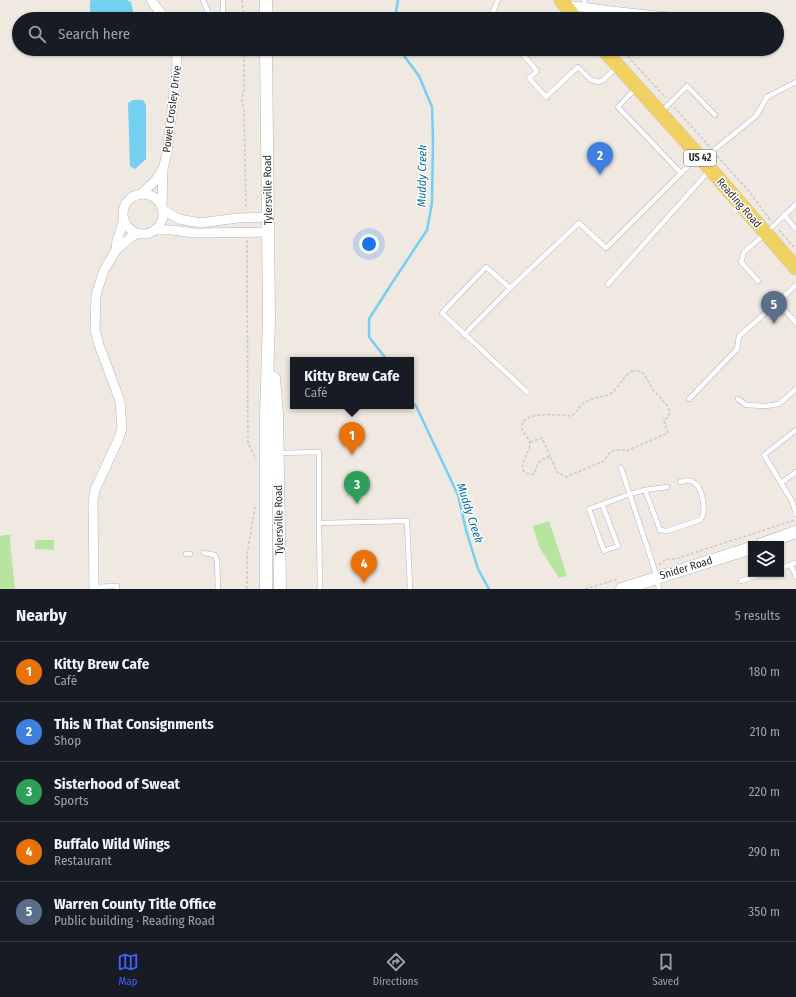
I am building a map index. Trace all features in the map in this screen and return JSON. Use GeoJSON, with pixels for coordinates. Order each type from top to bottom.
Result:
{"type":"FeatureCollection","features":[{"type":"Feature","properties":{"kind":"main road"},"geometry":{"type":"LineString","coordinates":[[266,0],[266,12]]}},
{"type":"Feature","properties":{"kind":"main road"},"geometry":{"type":"LineString","coordinates":[[561,2],[570,12]]}},
{"type":"Feature","properties":{"kind":"main road","name":"Tylersville Road"},"geometry":{"type":"LineString","coordinates":[[266,56],[269,331],[266,415],[266,589]]}},
{"type":"Feature","properties":{"kind":"main road","name":"Reading Road"},"geometry":{"type":"LineString","coordinates":[[609,56],[796,268]]}},
{"type":"Feature","properties":{"kind":"main road","name":"Tylersville Road"},"geometry":{"type":"LineString","coordinates":[[269,331],[277,415],[280,589]]}},
{"type":"Feature","properties":{"kind":"main road"},"geometry":{"type":"LineString","coordinates":[[770,541],[796,532]]}},
{"type":"Feature","properties":{"kind":"main road","name":"Snider Road"},"geometry":{"type":"LineString","coordinates":[[622,584],[657,578],[748,549]]}},
{"type":"Feature","properties":{"kind":"street"},"geometry":{"type":"LineString","coordinates":[[151,0],[160,12]]}},
{"type":"Feature","properties":{"kind":"street"},"geometry":{"type":"LineString","coordinates":[[561,2],[583,3],[634,12]]}},
{"type":"Feature","properties":{"kind":"street","name":"Powel Crosley Drive"},"geometry":{"type":"LineString","coordinates":[[163,208],[163,168],[167,153],[177,65],[176,56]]}},
{"type":"Feature","properties":{"kind":"street","name":"Powel Crosley Drive"},"geometry":{"type":"LineString","coordinates":[[141,194],[155,181],[163,168]]}},
{"type":"Feature","properties":{"kind":"street"},"geometry":{"type":"LineString","coordinates":[[268,217],[238,218],[200,223],[179,219],[163,208],[154,196],[148,194],[135,195],[126,203],[123,214],[124,220],[130,229],[145,234],[155,230],[172,230],[194,233],[268,232]]}},
{"type":"Feature","properties":{"kind":"street"},"geometry":{"type":"LineString","coordinates":[[155,230],[162,221],[163,208]]}},
{"type":"Feature","properties":{"kind":"street"},"geometry":{"type":"LineString","coordinates":[[116,250],[117,241],[124,220]]}},
{"type":"Feature","properties":{"kind":"street"},"geometry":{"type":"LineString","coordinates":[[94,588],[93,502],[95,490],[120,438],[122,428],[120,402],[95,330],[95,300],[99,282],[104,270],[116,250],[131,237],[139,233]]}},
{"type":"Feature","properties":{"kind":"lane"},"geometry":{"type":"LineString","coordinates":[[203,0],[208,12]]}},
{"type":"Feature","properties":{"kind":"lane"},"geometry":{"type":"LineString","coordinates":[[223,0],[223,12]]}},
{"type":"Feature","properties":{"kind":"lane"},"geometry":{"type":"LineString","coordinates":[[493,12],[498,0]]}},
{"type":"Feature","properties":{"kind":"lane"},"geometry":{"type":"LineString","coordinates":[[524,56],[537,71],[529,78],[546,97],[578,67],[591,80],[599,82],[618,66]]}},
{"type":"Feature","properties":{"kind":"lane"},"geometry":{"type":"LineString","coordinates":[[608,284],[704,162],[756,116],[767,97],[796,82]]}},
{"type":"Feature","properties":{"kind":"lane"},"geometry":{"type":"LineString","coordinates":[[660,113],[687,86],[715,116]]}},
{"type":"Feature","properties":{"kind":"lane"},"geometry":{"type":"LineString","coordinates":[[636,87],[618,107],[681,174]]}},
{"type":"Feature","properties":{"kind":"lane"},"geometry":{"type":"LineString","coordinates":[[464,334],[510,288],[579,224],[606,248],[681,174],[704,162]]}},
{"type":"Feature","properties":{"kind":"lane"},"geometry":{"type":"LineString","coordinates":[[758,281],[741,262],[744,252],[796,204]]}},
{"type":"Feature","properties":{"kind":"lane"},"geometry":{"type":"LineString","coordinates":[[784,215],[796,229]]}},
{"type":"Feature","properties":{"kind":"lane"},"geometry":{"type":"LineString","coordinates":[[510,288],[486,267],[442,313],[526,392]]}},
{"type":"Feature","properties":{"kind":"lane"},"geometry":{"type":"LineString","coordinates":[[689,399],[737,349],[739,336],[796,285]]}},
{"type":"Feature","properties":{"kind":"lane"},"geometry":{"type":"LineString","coordinates":[[778,302],[796,323]]}},
{"type":"Feature","properties":{"kind":"lane"},"geometry":{"type":"LineString","coordinates":[[738,399],[746,405],[766,406],[779,404],[796,389]]}},
{"type":"Feature","properties":{"kind":"lane"},"geometry":{"type":"LineString","coordinates":[[796,430],[764,455],[792,501],[796,514]]}},
{"type":"Feature","properties":{"kind":"lane"},"geometry":{"type":"LineString","coordinates":[[278,453],[319,452],[320,589]]}},
{"type":"Feature","properties":{"kind":"lane"},"geometry":{"type":"LineString","coordinates":[[622,468],[657,578]]}},
{"type":"Feature","properties":{"kind":"lane"},"geometry":{"type":"LineString","coordinates":[[781,483],[796,472]]}},
{"type":"Feature","properties":{"kind":"lane"},"geometry":{"type":"LineString","coordinates":[[644,490],[658,528],[660,530],[667,531],[700,520],[703,516],[704,508],[698,488],[694,482],[680,482]]}},
{"type":"Feature","properties":{"kind":"lane"},"geometry":{"type":"LineString","coordinates":[[602,504],[618,546],[604,551],[589,509],[602,504],[630,494],[644,490],[667,487]]}},
{"type":"Feature","properties":{"kind":"lane"},"geometry":{"type":"LineString","coordinates":[[320,523],[407,521],[410,589]]}},
{"type":"Feature","properties":{"kind":"lane"},"geometry":{"type":"LineString","coordinates":[[204,553],[215,555],[217,560],[218,589]]}},
{"type":"Feature","properties":{"kind":"lane"},"geometry":{"type":"LineString","coordinates":[[784,567],[794,564],[796,577]]}},
{"type":"Feature","properties":{"kind":"lane"},"geometry":{"type":"LineString","coordinates":[[741,581],[753,577]]}},
{"type":"Feature","properties":{"kind":"lane"},"geometry":{"type":"LineString","coordinates":[[94,588],[117,586],[117,589]]}},
{"type":"Feature","properties":{"kind":"path"},"geometry":{"type":"LineString","coordinates":[[242,0],[243,12]]}},
{"type":"Feature","properties":{"kind":"path"},"geometry":{"type":"LineString","coordinates":[[244,56],[244,88],[242,100],[244,111],[246,210]]}},
{"type":"Feature","properties":{"kind":"path"},"geometry":{"type":"LineString","coordinates":[[247,238],[248,443],[255,457],[256,464]]}},
{"type":"Feature","properties":{"kind":"path"},"geometry":{"type":"LineString","coordinates":[[530,442],[542,438],[550,456],[557,472],[566,477],[604,461],[607,455],[615,450],[626,450],[668,433],[664,421],[668,417],[670,411],[666,404],[653,390],[644,374],[638,371],[632,371],[627,374],[613,392],[584,403],[575,414],[571,416],[534,415],[527,417],[522,427],[530,442],[524,460],[523,467],[525,472],[532,474],[535,472],[538,463],[550,456]]}},
{"type":"Feature","properties":{"kind":"path"},"geometry":{"type":"LineString","coordinates":[[614,446],[615,450]]}},
{"type":"Feature","properties":{"kind":"path"},"geometry":{"type":"LineString","coordinates":[[248,589],[247,555],[256,503]]}},
{"type":"Feature","properties":{"kind":"path"},"geometry":{"type":"LineString","coordinates":[[657,578],[666,559],[675,559],[796,520]]}},
{"type":"Feature","properties":{"kind":"path"},"geometry":{"type":"LineString","coordinates":[[585,589],[622,584]]}},
{"type":"Feature","properties":{"kind":"green space"},"geometry":{"type":"Polygon","coordinates":[[[549,521],[567,576],[559,578],[539,547],[533,526],[549,521]]]}},
{"type":"Feature","properties":{"kind":"green space"},"geometry":{"type":"Polygon","coordinates":[[[3,535],[11,535],[10,542],[15,589],[0,589],[0,537],[3,535]]]}},
{"type":"Feature","properties":{"kind":"green space"},"geometry":{"type":"Polygon","coordinates":[[[35,540],[54,540],[54,550],[35,549],[35,540]]]}},
{"type":"Feature","properties":{"kind":"water"},"geometry":{"type":"Polygon","coordinates":[[[91,0],[127,0],[131,2],[133,12],[90,12],[91,0]]]}},
{"type":"Feature","properties":{"kind":"water"},"geometry":{"type":"Polygon","coordinates":[[[133,100],[143,100],[146,105],[146,159],[135,169],[130,166],[128,103],[133,100]]]}},
{"type":"Feature","properties":{"kind":"waterway","name":"Muddy Creek"},"geometry":{"type":"LineString","coordinates":[[396,12],[398,0]]}},
{"type":"Feature","properties":{"kind":"waterway","name":"Muddy Creek"},"geometry":{"type":"LineString","coordinates":[[385,357],[369,337],[369,319],[427,230],[432,203],[432,107],[419,76],[404,56]]}},
{"type":"Feature","properties":{"kind":"waterway","name":"Muddy Creek"},"geometry":{"type":"LineString","coordinates":[[414,404],[458,495],[466,530],[478,569],[489,589]]}},
{"type":"Feature","properties":{"kind":"place","name":"This N That Consignments"},"geometry":{"type":"Point","coordinates":[600,175]}},
{"type":"Feature","properties":{"kind":"place","name":"Warren County Title Office"},"geometry":{"type":"Point","coordinates":[774,324]}},
{"type":"Feature","properties":{"kind":"place","name":"Kitty Brew Cafe"},"geometry":{"type":"Point","coordinates":[352,455]}},
{"type":"Feature","properties":{"kind":"place","name":"Sisterhood of Sweat"},"geometry":{"type":"Point","coordinates":[357,504]}},
{"type":"Feature","properties":{"kind":"place","name":"Buffalo Wild Wings"},"geometry":{"type":"Point","coordinates":[364,583]}}]}
